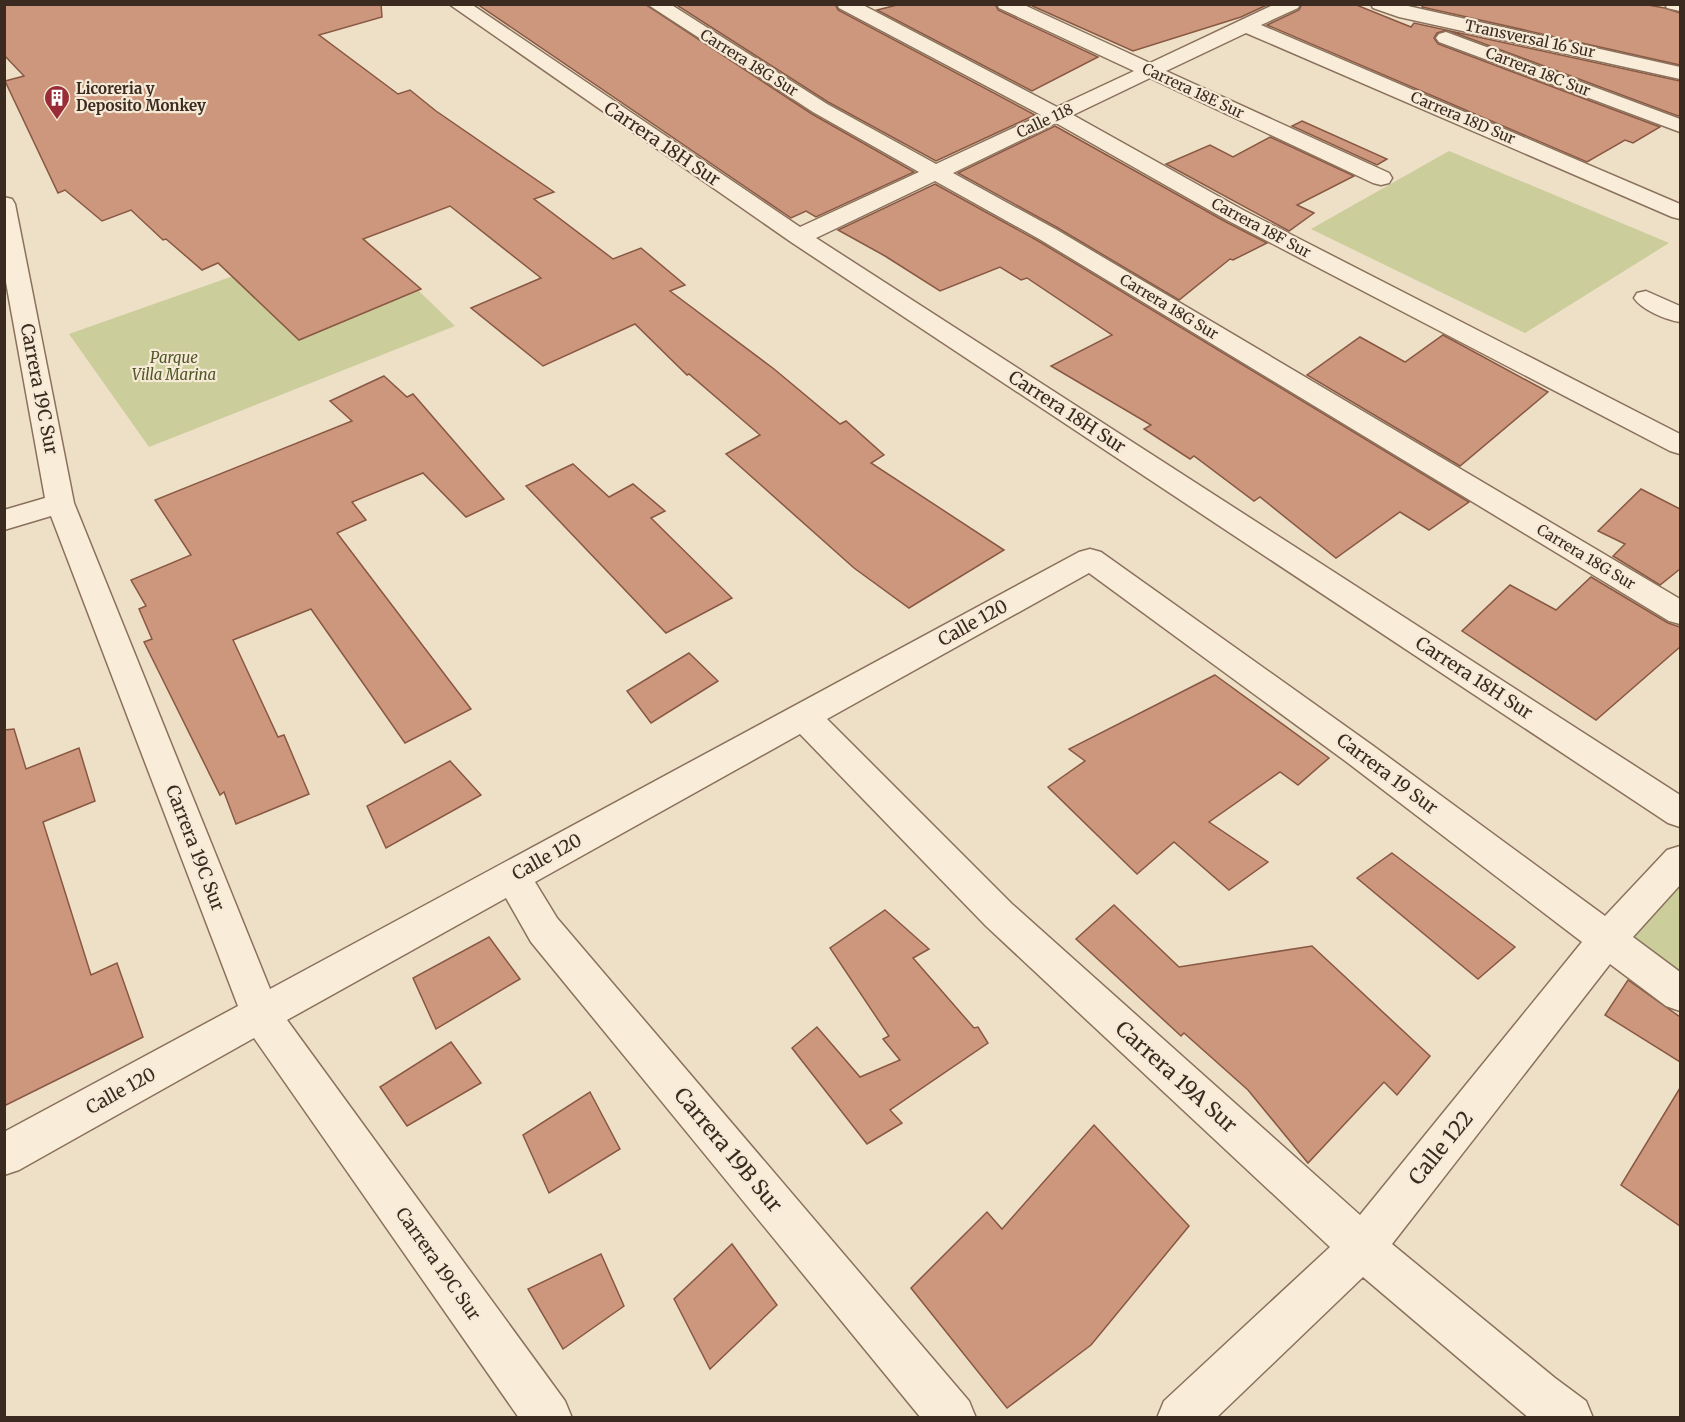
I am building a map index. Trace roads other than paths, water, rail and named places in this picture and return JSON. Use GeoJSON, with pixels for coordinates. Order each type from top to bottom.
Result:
{"type":"FeatureCollection","features":[{"type":"Feature","properties":{"kind":"street","name":"Carrera 18H Sur"},"geometry":{"type":"LineString","coordinates":[[458,4],[799,237],[1680,813]]}},
{"type":"Feature","properties":{"kind":"street","name":"Carrera 18G Sur"},"geometry":{"type":"LineString","coordinates":[[656,4],[820,108],[1049,235],[1680,613]]}},
{"type":"Feature","properties":{"kind":"street","name":"Carrera 18F Sur"},"geometry":{"type":"LineString","coordinates":[[846,4],[1057,116],[1235,215],[1680,445]]}},
{"type":"Feature","properties":{"kind":"street"},"geometry":{"type":"LineString","coordinates":[[1015,9],[1048,4]]}},
{"type":"Feature","properties":{"kind":"street","name":"Calle 118"},"geometry":{"type":"LineString","coordinates":[[799,237],[1291,4]]}},
{"type":"Feature","properties":{"kind":"street"},"geometry":{"type":"LineString","coordinates":[[1674,4],[1680,6]]}},
{"type":"Feature","properties":{"kind":"street","name":"Transversal 16 Sur"},"geometry":{"type":"LineString","coordinates":[[1389,8],[1680,73]]}},
{"type":"Feature","properties":{"kind":"street","name":"Carrera 18C Sur"},"geometry":{"type":"LineString","coordinates":[[1389,8],[1438,35],[1680,126]]}},
{"type":"Feature","properties":{"kind":"street","name":"Carrera 18E Sur"},"geometry":{"type":"LineString","coordinates":[[1015,9],[1381,178]]}},
{"type":"Feature","properties":{"kind":"street","name":"Carrera 18D Sur"},"geometry":{"type":"LineString","coordinates":[[1246,26],[1680,212]]}},
{"type":"Feature","properties":{"kind":"street","name":"Carrera 19C Sur"},"geometry":{"type":"LineString","coordinates":[[4,204],[60,503],[261,1015],[548,1418]]}},
{"type":"Feature","properties":{"kind":"street"},"geometry":{"type":"LineString","coordinates":[[1646,298],[1680,315]]}},
{"type":"Feature","properties":{"kind":"street"},"geometry":{"type":"LineString","coordinates":[[4,520],[60,503]]}},
{"type":"Feature","properties":{"kind":"street","name":"Calle 120"},"geometry":{"type":"LineString","coordinates":[[4,1155],[1090,559]]}},
{"type":"Feature","properties":{"kind":"street","name":"Carrera 19 Sur"},"geometry":{"type":"LineString","coordinates":[[1090,559],[1360,754],[1680,994]]}},
{"type":"Feature","properties":{"kind":"street","name":"Carrera 19A Sur"},"geometry":{"type":"LineString","coordinates":[[803,716],[999,915],[1362,1246],[1538,1395],[1569,1418]]}},
{"type":"Feature","properties":{"kind":"street","name":"Calle 122"},"geometry":{"type":"LineString","coordinates":[[1181,1418],[1362,1246],[1607,939],[1680,861]]}},
{"type":"Feature","properties":{"kind":"street","name":"Carrera 19B Sur"},"geometry":{"type":"LineString","coordinates":[[512,876],[544,930],[952,1418]]}},
{"type":"Feature","properties":{"kind":"place","name":"Licoreria y Deposito Monkey"},"geometry":{"type":"Point","coordinates":[57,121]}},
{"type":"Feature","properties":{"kind":"park label","name":"Parque Villa Marina"},"geometry":{"type":"Point","coordinates":[174,366]}}]}
